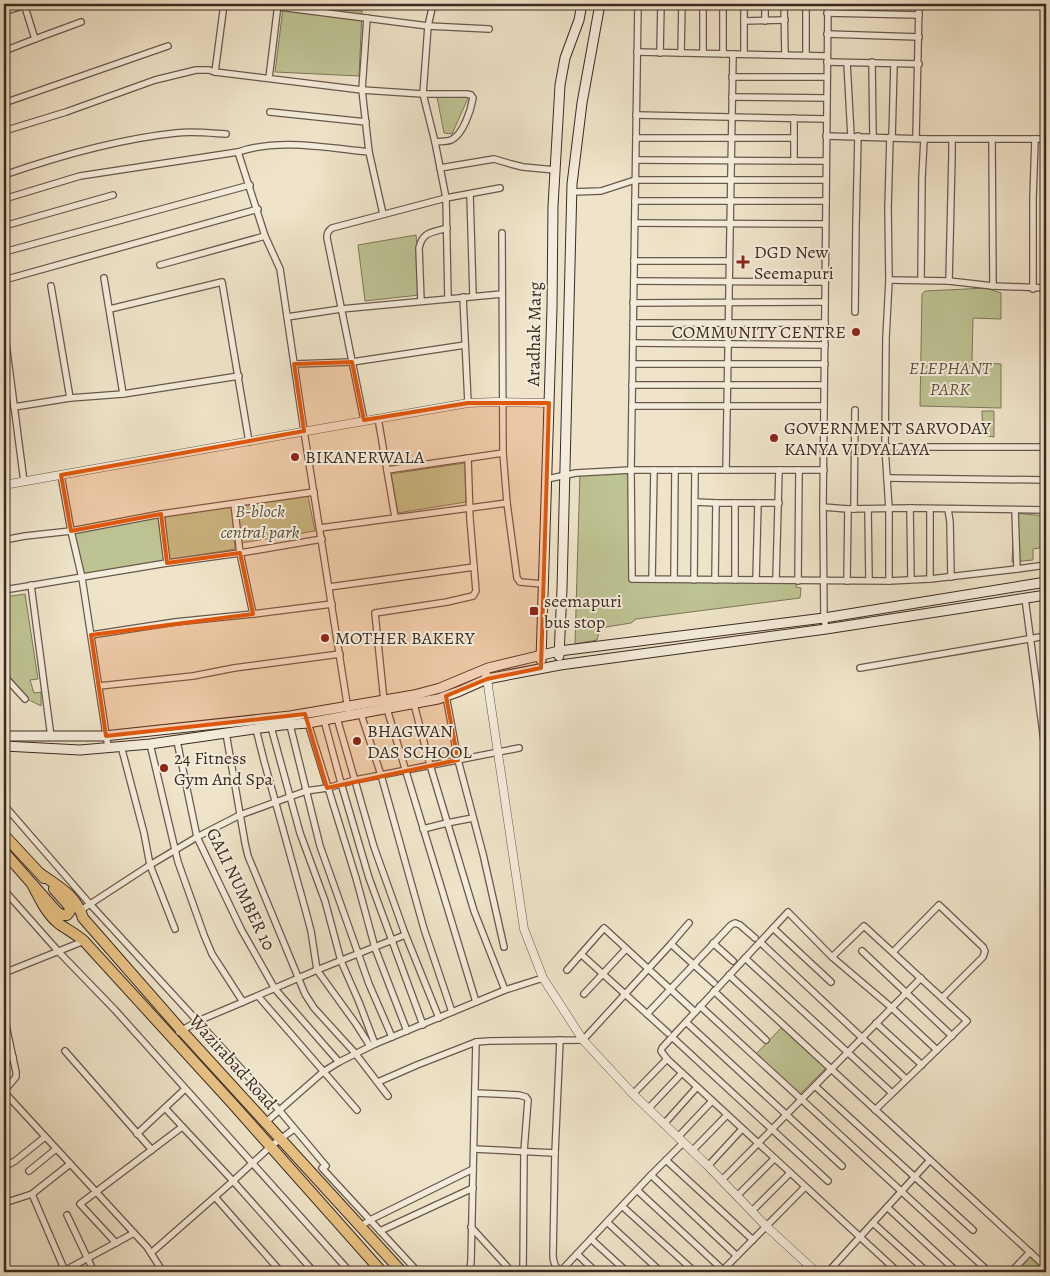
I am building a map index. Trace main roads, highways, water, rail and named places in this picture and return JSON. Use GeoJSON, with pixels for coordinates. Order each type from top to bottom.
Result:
{"type":"FeatureCollection","features":[{"type":"Feature","properties":{"kind":"highway","name":"Wazirabad Road"},"geometry":{"type":"LineString","coordinates":[[4,835],[69,906],[70,911],[67,915],[57,912],[4,852]]}},
{"type":"Feature","properties":{"kind":"highway","name":"Wazirabad Road"},"geometry":{"type":"LineString","coordinates":[[40,874],[70,894],[81,910],[83,918],[402,1272]]}},
{"type":"Feature","properties":{"kind":"highway","name":"Wazirabad Road"},"geometry":{"type":"LineString","coordinates":[[32,884],[45,909],[58,922],[84,941],[271,1146],[382,1272]]}},
{"type":"Feature","properties":{"kind":"main road","name":"Aradhak Marg"},"geometry":{"type":"LineString","coordinates":[[541,668],[555,173],[560,85],[565,58],[579,20],[582,4]]}},
{"type":"Feature","properties":{"kind":"main road","name":"Aradhak Marg"},"geometry":{"type":"LineString","coordinates":[[560,665],[572,192],[582,103],[600,4]]}},
{"type":"Feature","properties":{"kind":"main road"},"geometry":{"type":"LineString","coordinates":[[555,173],[573,177]]}},
{"type":"Feature","properties":{"kind":"main road"},"geometry":{"type":"LineString","coordinates":[[4,746],[80,750],[150,744],[308,723],[337,718],[349,712],[361,714],[414,695],[559,652],[824,618],[1046,582]]}},
{"type":"Feature","properties":{"kind":"main road"},"geometry":{"type":"LineString","coordinates":[[4,736],[106,736],[290,716],[349,712],[386,705],[414,704],[446,696],[486,674],[826,629],[1046,595]]}},
{"type":"Feature","properties":{"kind":"place","name":"DGD New Seemapuri"},"geometry":{"type":"Point","coordinates":[743,262]}},
{"type":"Feature","properties":{"kind":"place","name":"COMMUNITY CENTRE"},"geometry":{"type":"Point","coordinates":[856,332]}},
{"type":"Feature","properties":{"kind":"place","name":"GOVERNMENT SARVODAY KANYA VIDYALAYA"},"geometry":{"type":"Point","coordinates":[774,438]}},
{"type":"Feature","properties":{"kind":"place","name":"BIKANERWALA"},"geometry":{"type":"Point","coordinates":[295,457]}},
{"type":"Feature","properties":{"kind":"place","name":"seemapuri bus stop"},"geometry":{"type":"Point","coordinates":[534,611]}},
{"type":"Feature","properties":{"kind":"place","name":"MOTHER BAKERY"},"geometry":{"type":"Point","coordinates":[325,638]}},
{"type":"Feature","properties":{"kind":"place","name":"BHAGWAN DAS SCHOOL"},"geometry":{"type":"Point","coordinates":[357,741]}},
{"type":"Feature","properties":{"kind":"place","name":"24 Fitness Gym And Spa"},"geometry":{"type":"Point","coordinates":[164,768]}},
{"type":"Feature","properties":{"kind":"park label","name":"ELEPHANT PARK"},"geometry":{"type":"Point","coordinates":[950,378]}},
{"type":"Feature","properties":{"kind":"park label","name":"B-block central park"},"geometry":{"type":"Point","coordinates":[260,521]}}]}
